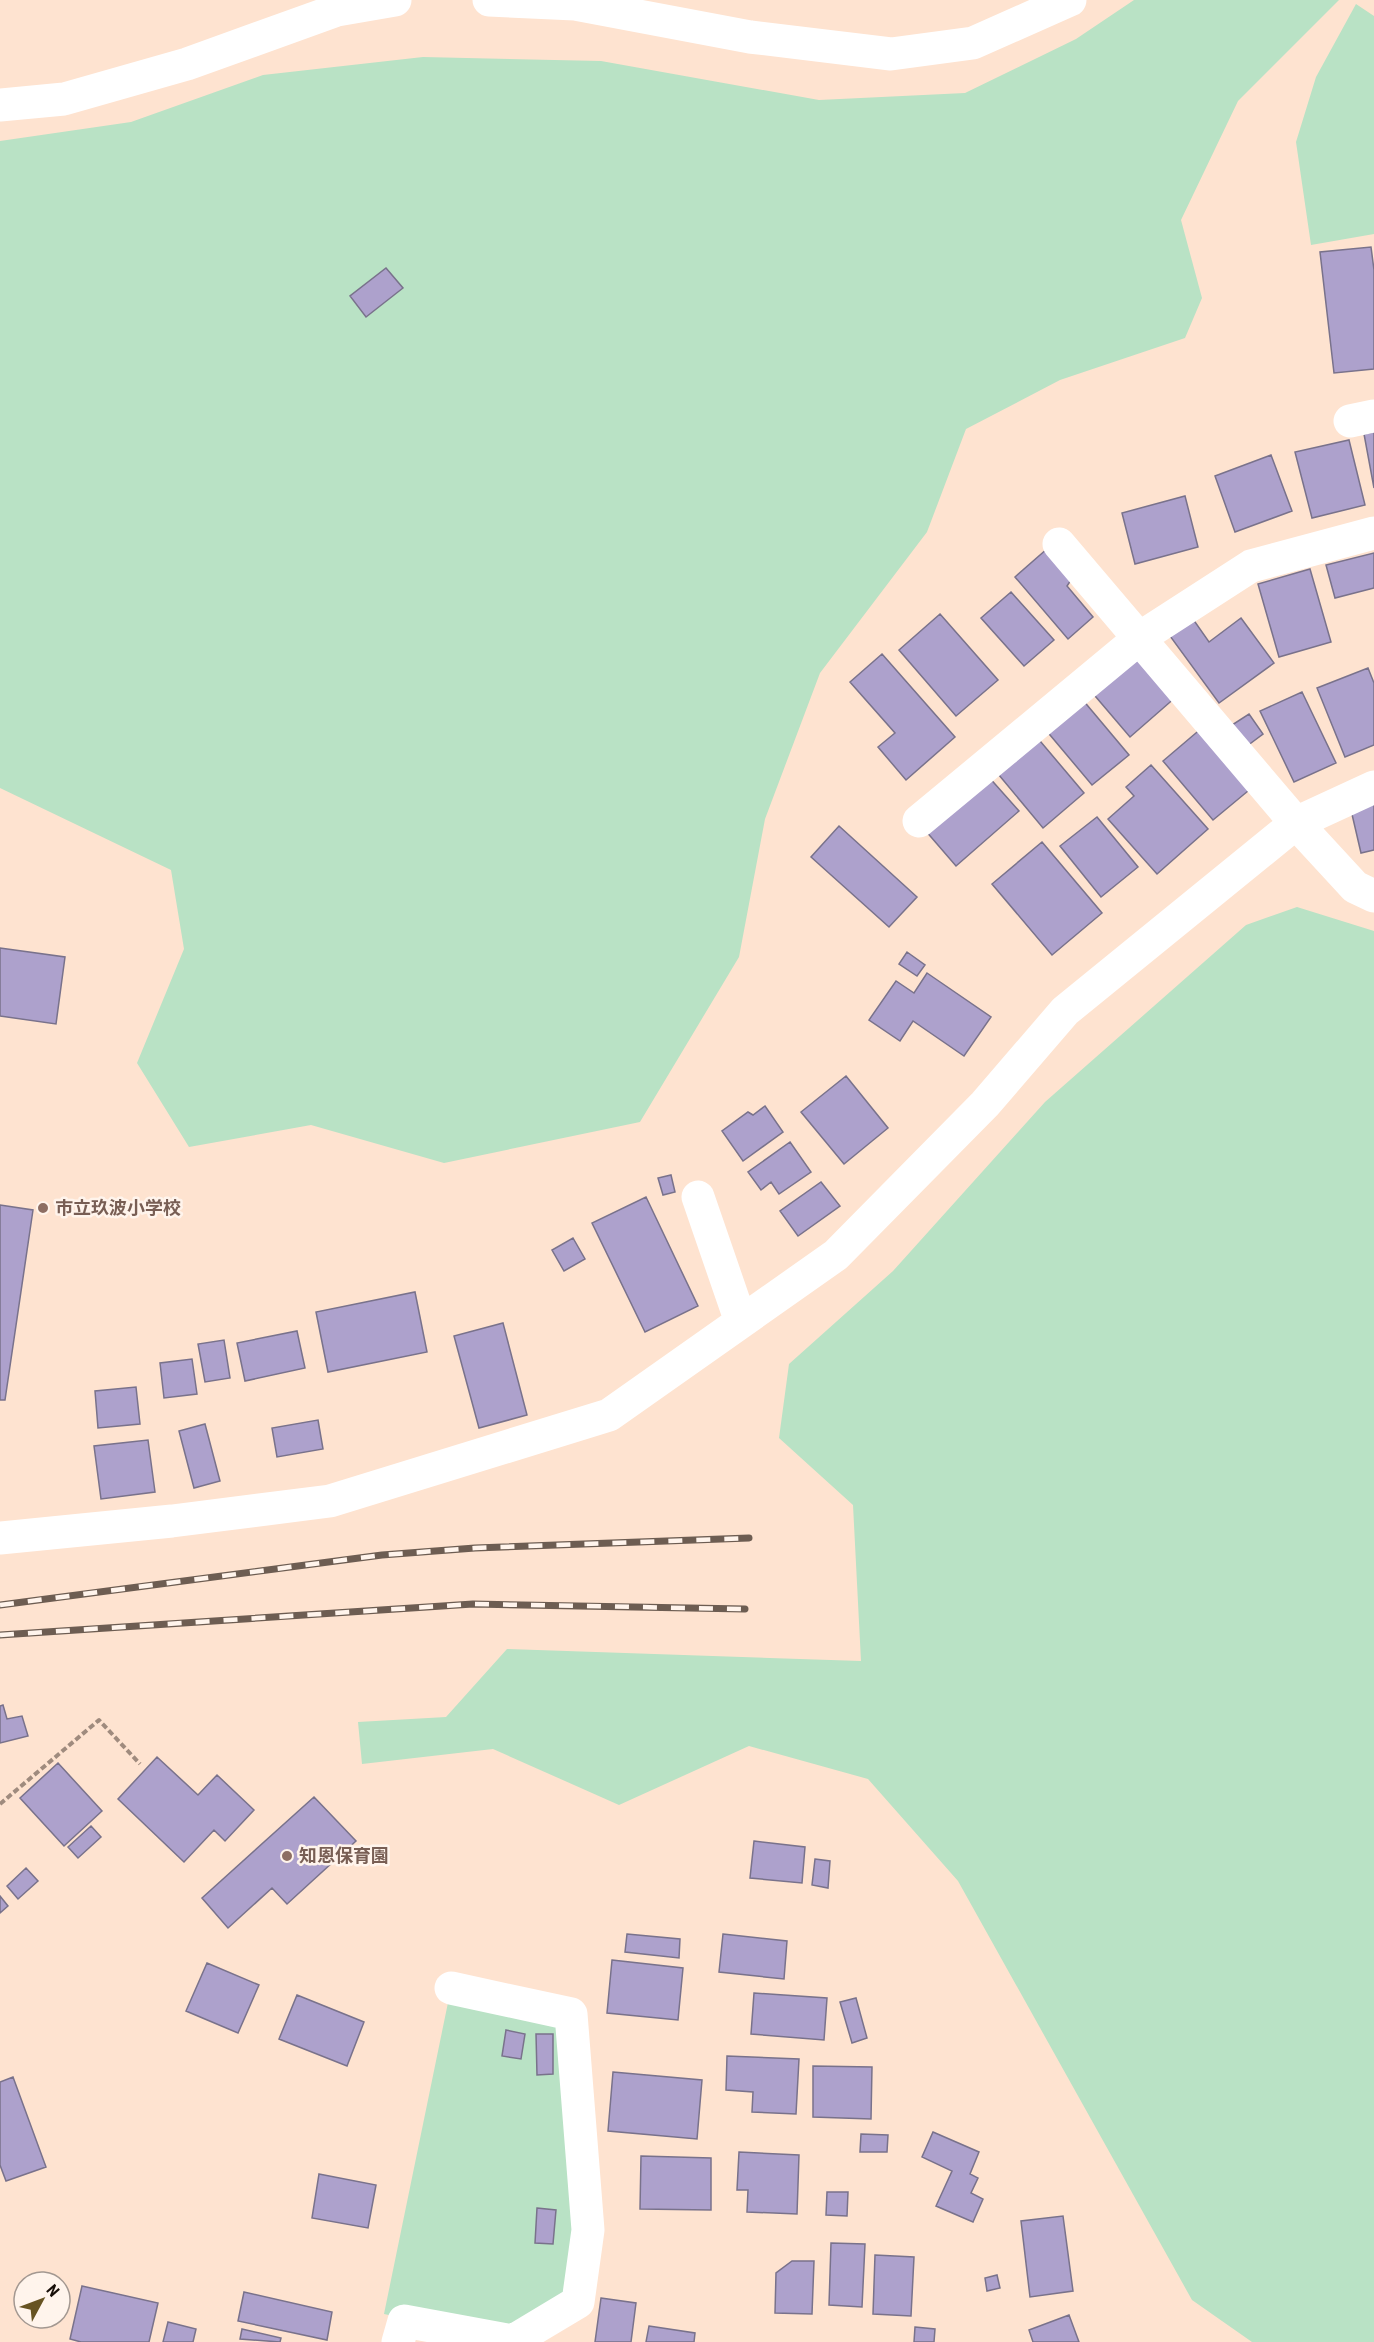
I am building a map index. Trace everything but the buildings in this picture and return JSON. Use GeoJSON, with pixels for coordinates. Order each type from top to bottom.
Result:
{"type":"FeatureCollection","features":[{"type":"Feature","properties":{"kind":"street"},"geometry":{"type":"LineString","coordinates":[[0,105],[64,99],[188,64],[337,10],[395,0]]}},
{"type":"Feature","properties":{"kind":"street"},"geometry":{"type":"LineString","coordinates":[[489,0],[575,4],[750,37],[891,54],[973,43],[1070,0]]}},
{"type":"Feature","properties":{"kind":"street"},"geometry":{"type":"LineString","coordinates":[[920,821],[1141,637],[1251,566],[1374,533]]}},
{"type":"Feature","properties":{"kind":"street"},"geometry":{"type":"LineString","coordinates":[[1059,544],[1141,637],[1296,823],[1368,888]]}},
{"type":"Feature","properties":{"kind":"street"},"geometry":{"type":"LineString","coordinates":[[0,1538],[172,1521],[330,1501],[609,1415],[836,1255],[985,1104],[1065,1011],[1296,823],[1374,787]]}},
{"type":"Feature","properties":{"kind":"street"},"geometry":{"type":"LineString","coordinates":[[698,1197],[741,1322]]}},
{"type":"Feature","properties":{"kind":"street"},"geometry":{"type":"LineString","coordinates":[[398,2342],[404,2321],[513,2341],[578,2302],[588,2230],[571,2014],[451,1988]]}},
{"type":"Feature","properties":{"kind":"path"},"geometry":{"type":"LineString","coordinates":[[0,1804],[99,1720],[140,1764]]}},
{"type":"Feature","properties":{"kind":"green space"},"geometry":{"type":"Polygon","coordinates":[[[1134,0],[1339,0],[1238,101],[1181,220],[1202,298],[1185,338],[1060,380],[966,429],[927,532],[820,673],[765,819],[739,957],[640,1122],[444,1163],[311,1125],[189,1147],[137,1063],[184,949],[171,870],[0,788],[0,141],[131,122],[263,75],[423,57],[601,61],[819,100],[965,93],[1076,39],[1134,0]]]}},
{"type":"Feature","properties":{"kind":"green space"},"geometry":{"type":"Polygon","coordinates":[[[1356,4],[1374,16],[1374,234],[1311,245],[1296,142],[1316,77],[1356,4]]]}},
{"type":"Feature","properties":{"kind":"green space"},"geometry":{"type":"Polygon","coordinates":[[[1297,907],[1374,931],[1374,2342],[1252,2342],[1192,2300],[958,1881],[868,1779],[749,1746],[619,1805],[493,1749],[362,1764],[358,1722],[446,1717],[507,1649],[861,1661],[853,1505],[779,1438],[789,1364],[893,1271],[1045,1102],[1246,925],[1297,907]]]}},
{"type":"Feature","properties":{"kind":"green space"},"geometry":{"type":"Polygon","coordinates":[[[451,1988],[568,2013],[575,2301],[513,2341],[384,2314],[451,1988]]]}},
{"type":"Feature","properties":{"kind":"railway"},"geometry":{"type":"LineString","coordinates":[[0,1605],[382,1555],[475,1548],[749,1538]]}},
{"type":"Feature","properties":{"kind":"railway"},"geometry":{"type":"LineString","coordinates":[[0,1635],[473,1604],[745,1609]]}},
{"type":"Feature","properties":{"kind":"place","name":"市立玖波小学校"},"geometry":{"type":"Point","coordinates":[43,1208]}},
{"type":"Feature","properties":{"kind":"place","name":"知恩保育園"},"geometry":{"type":"Point","coordinates":[287,1856]}}]}
